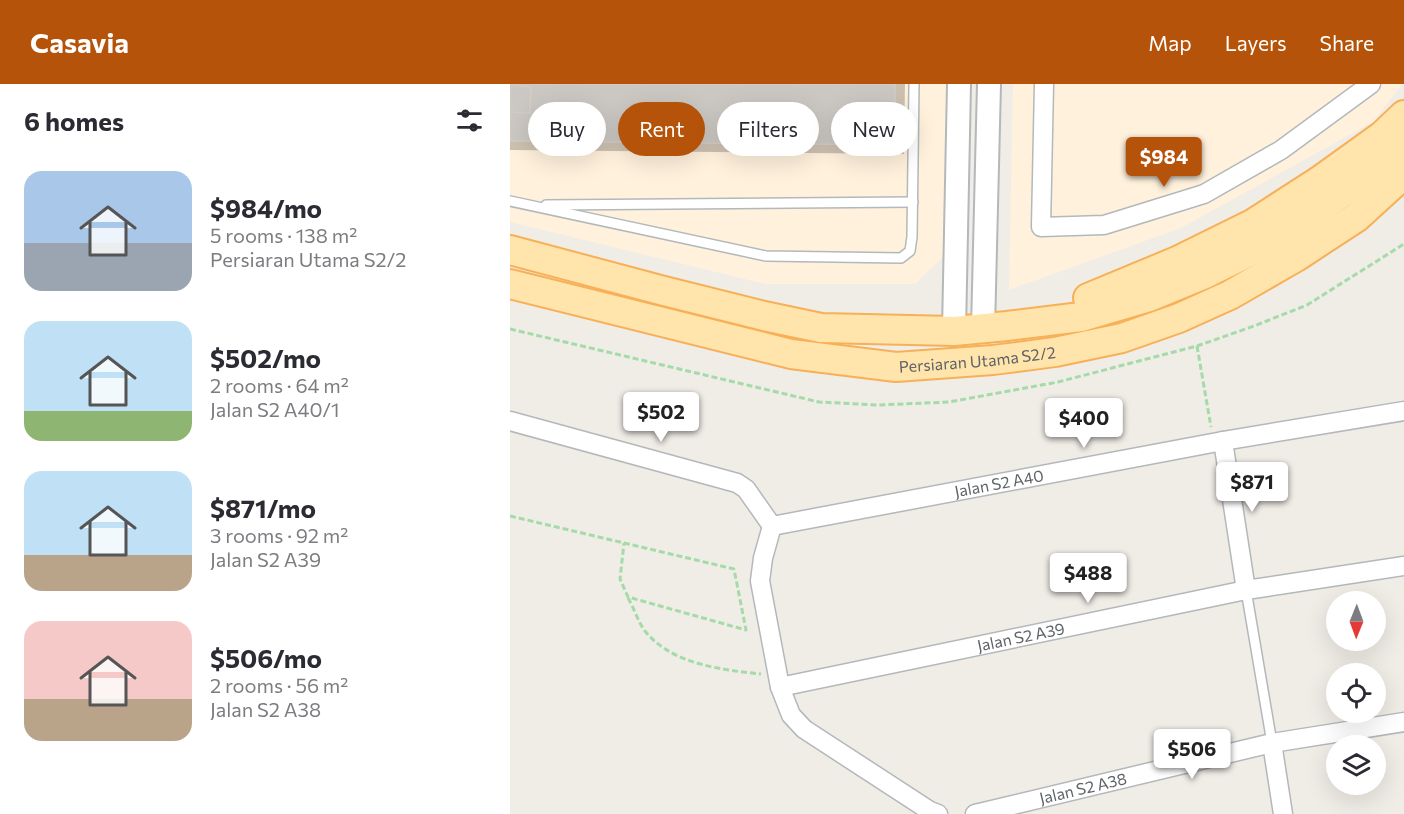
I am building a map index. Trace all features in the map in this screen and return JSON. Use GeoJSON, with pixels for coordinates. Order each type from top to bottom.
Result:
{"type":"FeatureCollection","features":[{"type":"Feature","properties":{"kind":"main road"},"geometry":{"type":"LineString","coordinates":[[995,328],[1078,303],[1177,261],[1254,223],[1365,148],[1404,115]]}},
{"type":"Feature","properties":{"kind":"main road","name":"Persiaran Utama S2/2"},"geometry":{"type":"LineString","coordinates":[[510,250],[675,294],[821,328],[954,331],[995,328],[1081,317],[1149,297],[1205,274],[1277,238],[1374,171],[1404,143]]}},
{"type":"Feature","properties":{"kind":"main road","name":"Persiaran Utama S2/2"},"geometry":{"type":"LineString","coordinates":[[510,284],[791,354],[896,367],[993,360],[1055,352],[1122,338],[1179,318],[1230,295],[1296,257],[1357,217],[1404,174]]}},
{"type":"Feature","properties":{"kind":"street"},"geometry":{"type":"LineString","coordinates":[[954,331],[959,84]]}},
{"type":"Feature","properties":{"kind":"street"},"geometry":{"type":"LineString","coordinates":[[989,84],[995,328]]}},
{"type":"Feature","properties":{"kind":"street"},"geometry":{"type":"LineString","coordinates":[[1044,84],[1041,227],[1104,225],[1204,194],[1281,150],[1371,84]]}},
{"type":"Feature","properties":{"kind":"street","name":"Jalan S2 A40"},"geometry":{"type":"LineString","coordinates":[[772,526],[1218,442],[1404,411]]}},
{"type":"Feature","properties":{"kind":"street"},"geometry":{"type":"LineString","coordinates":[[510,421],[737,483],[746,489],[772,526],[763,558],[760,581],[779,681],[791,716],[804,729],[938,814]]}},
{"type":"Feature","properties":{"kind":"street"},"geometry":{"type":"LineString","coordinates":[[1218,442],[1246,590]]}},
{"type":"Feature","properties":{"kind":"street","name":"Jalan S2 A39"},"geometry":{"type":"LineString","coordinates":[[779,681],[1246,590],[1404,566]]}},
{"type":"Feature","properties":{"kind":"street","name":"Jalan S2 A38"},"geometry":{"type":"LineString","coordinates":[[975,814],[999,811],[1272,743],[1404,722]]}},
{"type":"Feature","properties":{"kind":"street"},"geometry":{"type":"LineString","coordinates":[[1272,743],[1283,814]]}},
{"type":"Feature","properties":{"kind":"lane"},"geometry":{"type":"LineString","coordinates":[[510,201],[766,256],[901,258],[910,252],[912,237],[914,84]]}},
{"type":"Feature","properties":{"kind":"lane"},"geometry":{"type":"LineString","coordinates":[[528,205],[913,202]]}},
{"type":"Feature","properties":{"kind":"lane"},"geometry":{"type":"LineString","coordinates":[[1246,590],[1272,743]]}},
{"type":"Feature","properties":{"kind":"path"},"geometry":{"type":"LineString","coordinates":[[1197,346],[1218,442]]}},
{"type":"Feature","properties":{"kind":"path"},"geometry":{"type":"LineString","coordinates":[[510,516],[734,569],[746,630],[628,597]]}},
{"type":"Feature","properties":{"kind":"path"},"geometry":{"type":"LineString","coordinates":[[624,543],[620,579],[645,631],[667,651],[702,664],[779,681]]}},
{"type":"Feature","properties":{"kind":"shaded area"},"geometry":{"type":"Polygon","coordinates":[[[510,84],[947,84],[943,257],[915,284],[765,284],[510,222],[510,84]]]}},
{"type":"Feature","properties":{"kind":"shaded area"},"geometry":{"type":"Polygon","coordinates":[[[1013,84],[1402,84],[1373,122],[1181,228],[1009,290],[1013,84]]]}},
{"type":"Feature","properties":{"kind":"building"},"geometry":{"type":"Polygon","coordinates":[[[510,84],[895,84],[895,102],[831,102],[831,144],[819,144],[819,102],[717,102],[717,143],[705,143],[705,102],[618,102],[618,142],[606,142],[606,102],[528,102],[528,141],[510,141],[510,84]]]}},
{"type":"Feature","properties":{"kind":"building"},"geometry":{"type":"Polygon","coordinates":[[[510,85],[531,87],[528,113],[510,112],[510,85]]]}}]}
